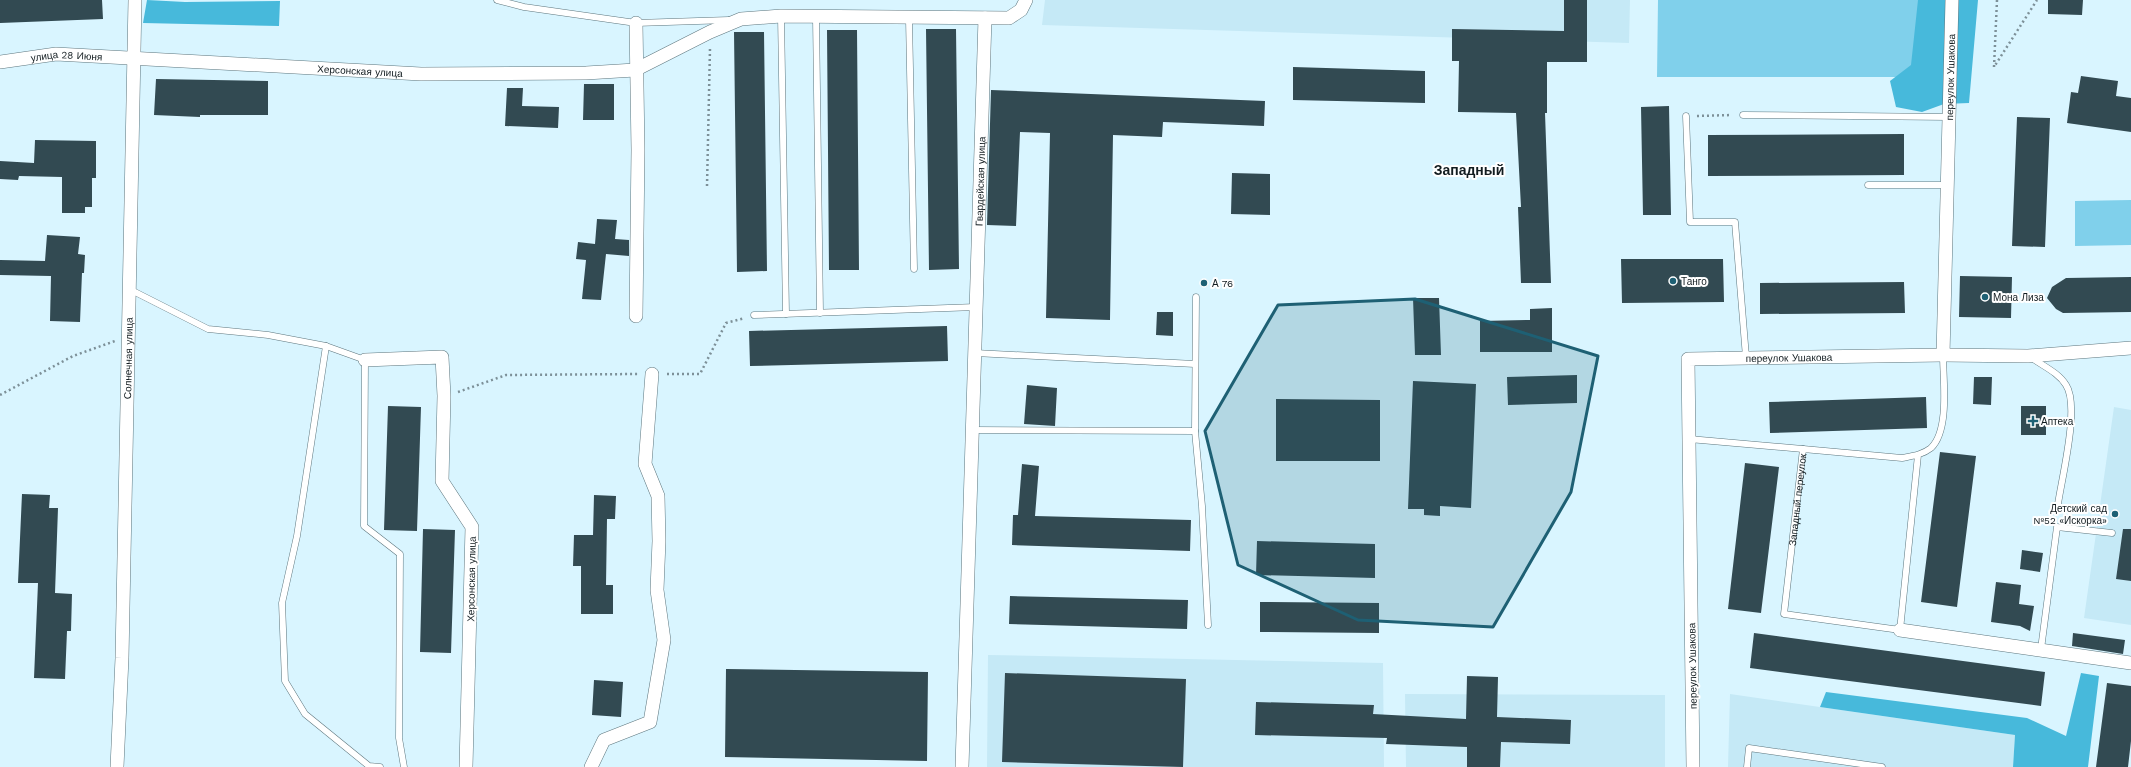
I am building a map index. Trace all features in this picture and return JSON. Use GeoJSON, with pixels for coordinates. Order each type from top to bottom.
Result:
{"type":"FeatureCollection","features":[{"type":"Feature","properties":{"kind":"street","name":"Солнечная улица"},"geometry":{"type":"LineString","coordinates":[[117,767],[122,658],[135,0]]}},
{"type":"Feature","properties":{"kind":"street"},"geometry":{"type":"LineString","coordinates":[[635,70],[710,32],[741,19],[781,16],[1009,18],[1021,10],[1026,0]]}},
{"type":"Feature","properties":{"kind":"street","name":"переулок Ушакова"},"geometry":{"type":"LineString","coordinates":[[1693,767],[1688,359],[1943,355],[1952,0]]}},
{"type":"Feature","properties":{"kind":"street","name":"Гвардейская улица"},"geometry":{"type":"LineString","coordinates":[[962,767],[971,430],[974,394],[985,18]]}},
{"type":"Feature","properties":{"kind":"street"},"geometry":{"type":"LineString","coordinates":[[636,23],[635,70],[638,150],[636,316]]}},
{"type":"Feature","properties":{"kind":"street","name":"улица 28 Июня"},"geometry":{"type":"LineString","coordinates":[[0,62],[56,54],[134,59]]}},
{"type":"Feature","properties":{"kind":"street","name":"Херсонская улица"},"geometry":{"type":"LineString","coordinates":[[134,59],[421,74],[586,73],[635,70]]}},
{"type":"Feature","properties":{"kind":"street"},"geometry":{"type":"LineString","coordinates":[[1943,355],[2028,356],[2131,348]]}},
{"type":"Feature","properties":{"kind":"street","name":"Херсонская улица"},"geometry":{"type":"LineString","coordinates":[[365,360],[442,357],[444,396],[442,480],[472,527],[466,767]]}},
{"type":"Feature","properties":{"kind":"street"},"geometry":{"type":"LineString","coordinates":[[591,767],[604,740],[650,722],[664,640],[657,590],[659,541],[658,496],[645,464],[652,374]]}},
{"type":"Feature","properties":{"kind":"street","name":"Западный переулок"},"geometry":{"type":"LineString","coordinates":[[1900,630],[2131,663]]}},
{"type":"Feature","properties":{"kind":"lane"},"geometry":{"type":"LineString","coordinates":[[497,0],[524,7],[636,23],[741,19]]}},
{"type":"Feature","properties":{"kind":"lane"},"geometry":{"type":"LineString","coordinates":[[781,16],[786,314]]}},
{"type":"Feature","properties":{"kind":"lane"},"geometry":{"type":"LineString","coordinates":[[816,17],[820,313]]}},
{"type":"Feature","properties":{"kind":"lane"},"geometry":{"type":"LineString","coordinates":[[909,18],[914,269]]}},
{"type":"Feature","properties":{"kind":"lane"},"geometry":{"type":"LineString","coordinates":[[1743,115],[1949,117]]}},
{"type":"Feature","properties":{"kind":"lane"},"geometry":{"type":"LineString","coordinates":[[1686,116],[1690,222],[1735,222],[1746,357]]}},
{"type":"Feature","properties":{"kind":"lane"},"geometry":{"type":"LineString","coordinates":[[1868,185],[1947,185]]}},
{"type":"Feature","properties":{"kind":"lane"},"geometry":{"type":"LineString","coordinates":[[129,289],[208,329],[268,335],[326,346],[365,360],[364,526],[400,554],[399,738],[404,767]]}},
{"type":"Feature","properties":{"kind":"lane"},"geometry":{"type":"LineString","coordinates":[[1196,297],[1195,431],[1202,506],[1208,625]]}},
{"type":"Feature","properties":{"kind":"lane"},"geometry":{"type":"LineString","coordinates":[[754,315],[976,307]]}},
{"type":"Feature","properties":{"kind":"lane"},"geometry":{"type":"LineString","coordinates":[[326,346],[297,536],[282,603],[285,681],[305,714],[369,766],[380,767]]}},
{"type":"Feature","properties":{"kind":"lane"},"geometry":{"type":"LineString","coordinates":[[975,353],[1195,364]]}},
{"type":"Feature","properties":{"kind":"lane","name":"Западный переулок"},"geometry":{"type":"LineString","coordinates":[[1900,630],[1784,614],[1803,449],[1902,458],[1918,455],[1931,447],[1938,437],[1943,422],[1943,355]]}},
{"type":"Feature","properties":{"kind":"lane"},"geometry":{"type":"LineString","coordinates":[[2028,356],[2054,373],[2066,384],[2070,396],[2069,433],[2058,504]]}},
{"type":"Feature","properties":{"kind":"lane"},"geometry":{"type":"LineString","coordinates":[[971,430],[1195,431]]}},
{"type":"Feature","properties":{"kind":"lane"},"geometry":{"type":"LineString","coordinates":[[1689,439],[1803,449]]}},
{"type":"Feature","properties":{"kind":"lane"},"geometry":{"type":"LineString","coordinates":[[1900,630],[1918,455]]}},
{"type":"Feature","properties":{"kind":"lane"},"geometry":{"type":"LineString","coordinates":[[2041,649],[2057,527],[2112,533]]}},
{"type":"Feature","properties":{"kind":"lane"},"geometry":{"type":"LineString","coordinates":[[1747,767],[1749,748],[1882,767]]}},
{"type":"Feature","properties":{"kind":"path"},"geometry":{"type":"LineString","coordinates":[[1997,0],[1994,67],[2037,0]]}},
{"type":"Feature","properties":{"kind":"path"},"geometry":{"type":"LineString","coordinates":[[707,186],[710,32]]}},
{"type":"Feature","properties":{"kind":"path"},"geometry":{"type":"LineString","coordinates":[[1686,116],[1743,115]]}},
{"type":"Feature","properties":{"kind":"path"},"geometry":{"type":"LineString","coordinates":[[444,396],[506,375],[700,374],[726,323],[754,315]]}},
{"type":"Feature","properties":{"kind":"path"},"geometry":{"type":"LineString","coordinates":[[0,395],[73,356],[128,336]]}},
{"type":"Feature","properties":{"kind":"highlighted area"},"geometry":{"type":"Polygon","coordinates":[[[1415,299],[1598,356],[1571,492],[1493,627],[1358,620],[1238,565],[1205,431],[1278,305],[1415,299]]]}},
{"type":"Feature","properties":{"kind":"shaded area"},"geometry":{"type":"Polygon","coordinates":[[[147,0],[185,2],[280,1],[279,26],[143,23],[147,0]]]}},
{"type":"Feature","properties":{"kind":"shaded area"},"geometry":{"type":"Polygon","coordinates":[[[1045,0],[1630,0],[1629,43],[1042,25],[1045,0]]]}},
{"type":"Feature","properties":{"kind":"shaded area"},"geometry":{"type":"Polygon","coordinates":[[[1658,0],[1918,0],[1918,77],[1657,77],[1658,0]]]}},
{"type":"Feature","properties":{"kind":"shaded area"},"geometry":{"type":"Polygon","coordinates":[[[1918,0],[1978,0],[1969,103],[1944,104],[1922,112],[1896,107],[1890,81],[1911,65],[1918,0]]]}},
{"type":"Feature","properties":{"kind":"shaded area"},"geometry":{"type":"Polygon","coordinates":[[[2131,200],[2131,245],[2075,246],[2075,201],[2131,200]]]}},
{"type":"Feature","properties":{"kind":"shaded area","name":"Детский сад №52 «Искорка»"},"geometry":{"type":"Polygon","coordinates":[[[2114,407],[2131,410],[2131,625],[2084,618],[2114,407]]]}},
{"type":"Feature","properties":{"kind":"shaded area"},"geometry":{"type":"Polygon","coordinates":[[[988,655],[1383,663],[1384,767],[987,767],[988,655]]]}},
{"type":"Feature","properties":{"kind":"shaded area"},"geometry":{"type":"Polygon","coordinates":[[[2081,673],[2099,676],[2088,767],[2013,767],[2015,735],[1820,707],[1826,692],[2027,718],[2066,736],[2081,673]]]}},
{"type":"Feature","properties":{"kind":"shaded area"},"geometry":{"type":"Polygon","coordinates":[[[1405,694],[1665,695],[1665,767],[1406,767],[1405,694]]]}},
{"type":"Feature","properties":{"kind":"shaded area"},"geometry":{"type":"Polygon","coordinates":[[[1730,694],[2015,735],[2013,767],[1728,767],[1730,694]]]}},
{"type":"Feature","properties":{"kind":"building"},"geometry":{"type":"Polygon","coordinates":[[[0,0],[102,0],[103,19],[0,23],[0,0]]]}},
{"type":"Feature","properties":{"kind":"building"},"geometry":{"type":"Polygon","coordinates":[[[1564,0],[1587,0],[1587,62],[1547,62],[1547,113],[1545,113],[1551,283],[1521,283],[1518,207],[1521,207],[1516,113],[1458,112],[1459,61],[1452,61],[1452,29],[1564,31],[1564,0]]]}},
{"type":"Feature","properties":{"kind":"building"},"geometry":{"type":"Polygon","coordinates":[[[2048,0],[2083,0],[2082,15],[2048,14],[2048,0]]]}},
{"type":"Feature","properties":{"kind":"building"},"geometry":{"type":"Polygon","coordinates":[[[926,29],[956,29],[959,269],[929,270],[926,29]]]}},
{"type":"Feature","properties":{"kind":"building"},"geometry":{"type":"Polygon","coordinates":[[[827,30],[857,30],[859,270],[829,270],[827,30]]]}},
{"type":"Feature","properties":{"kind":"building"},"geometry":{"type":"Polygon","coordinates":[[[734,32],[764,32],[767,271],[737,272],[734,32]]]}},
{"type":"Feature","properties":{"kind":"building"},"geometry":{"type":"Polygon","coordinates":[[[1293,67],[1425,71],[1425,103],[1293,100],[1293,67]]]}},
{"type":"Feature","properties":{"kind":"building"},"geometry":{"type":"Polygon","coordinates":[[[2081,76],[2118,81],[2116,96],[2131,98],[2131,132],[2067,123],[2071,92],[2078,93],[2081,76]]]}},
{"type":"Feature","properties":{"kind":"building"},"geometry":{"type":"Polygon","coordinates":[[[156,79],[268,81],[268,115],[200,115],[200,117],[154,115],[156,79]]]}},
{"type":"Feature","properties":{"kind":"building"},"geometry":{"type":"Polygon","coordinates":[[[584,84],[614,84],[614,120],[583,120],[584,84]]]}},
{"type":"Feature","properties":{"kind":"building"},"geometry":{"type":"Polygon","coordinates":[[[507,88],[523,88],[522,106],[559,107],[558,128],[505,126],[507,88]]]}},
{"type":"Feature","properties":{"kind":"building"},"geometry":{"type":"Polygon","coordinates":[[[991,90],[1265,101],[1264,126],[1163,122],[1162,137],[1113,135],[1110,320],[1046,318],[1050,133],[1020,132],[1016,226],[987,225],[991,90]]]}},
{"type":"Feature","properties":{"kind":"building"},"geometry":{"type":"Polygon","coordinates":[[[1669,106],[1671,215],[1643,215],[1641,107],[1669,106]]]}},
{"type":"Feature","properties":{"kind":"building"},"geometry":{"type":"Polygon","coordinates":[[[2017,117],[2050,118],[2045,247],[2012,246],[2017,117]]]}},
{"type":"Feature","properties":{"kind":"building"},"geometry":{"type":"Polygon","coordinates":[[[1904,134],[1904,175],[1708,176],[1708,135],[1904,134]]]}},
{"type":"Feature","properties":{"kind":"building"},"geometry":{"type":"Polygon","coordinates":[[[35,140],[96,141],[96,178],[92,178],[92,207],[85,207],[85,213],[62,213],[62,177],[19,176],[18,180],[0,179],[0,161],[34,163],[35,140]]]}},
{"type":"Feature","properties":{"kind":"building"},"geometry":{"type":"Polygon","coordinates":[[[1232,173],[1270,174],[1270,215],[1231,214],[1232,173]]]}},
{"type":"Feature","properties":{"kind":"building"},"geometry":{"type":"Polygon","coordinates":[[[597,219],[617,220],[615,239],[629,240],[629,256],[606,254],[601,300],[582,299],[586,260],[576,259],[578,242],[595,244],[597,219]]]}},
{"type":"Feature","properties":{"kind":"building"},"geometry":{"type":"Polygon","coordinates":[[[47,235],[80,237],[78,254],[85,255],[84,273],[82,273],[80,322],[50,321],[51,276],[0,275],[0,260],[45,261],[47,235]]]}},
{"type":"Feature","properties":{"kind":"building","name":"Танго"},"geometry":{"type":"Polygon","coordinates":[[[1621,259],[1723,259],[1724,302],[1622,303],[1621,259]]]}},
{"type":"Feature","properties":{"kind":"building","name":"Мона Лиза"},"geometry":{"type":"Polygon","coordinates":[[[1960,276],[2012,277],[2011,318],[1959,317],[1960,276]]]}},
{"type":"Feature","properties":{"kind":"building"},"geometry":{"type":"Polygon","coordinates":[[[2131,277],[2131,312],[2063,313],[2056,309],[2047,298],[2052,287],[2066,278],[2131,277]]]}},
{"type":"Feature","properties":{"kind":"building"},"geometry":{"type":"Polygon","coordinates":[[[1904,282],[1905,313],[1760,314],[1760,283],[1904,282]]]}},
{"type":"Feature","properties":{"kind":"building"},"geometry":{"type":"Polygon","coordinates":[[[1413,298],[1439,298],[1441,355],[1415,355],[1413,298]]]}},
{"type":"Feature","properties":{"kind":"building"},"geometry":{"type":"Polygon","coordinates":[[[1552,308],[1552,352],[1480,352],[1480,321],[1530,320],[1530,309],[1552,308]]]}},
{"type":"Feature","properties":{"kind":"building"},"geometry":{"type":"Polygon","coordinates":[[[1157,312],[1173,312],[1173,336],[1156,335],[1157,312]]]}},
{"type":"Feature","properties":{"kind":"building"},"geometry":{"type":"Polygon","coordinates":[[[947,326],[948,361],[750,366],[749,331],[947,326]]]}},
{"type":"Feature","properties":{"kind":"building"},"geometry":{"type":"Polygon","coordinates":[[[1577,375],[1577,403],[1508,405],[1507,377],[1577,375]]]}},
{"type":"Feature","properties":{"kind":"building"},"geometry":{"type":"Polygon","coordinates":[[[1974,377],[1992,377],[1991,405],[1973,404],[1974,377]]]}},
{"type":"Feature","properties":{"kind":"building"},"geometry":{"type":"Polygon","coordinates":[[[1413,381],[1476,384],[1471,508],[1440,506],[1440,516],[1424,515],[1424,509],[1408,509],[1413,381]]]}},
{"type":"Feature","properties":{"kind":"building"},"geometry":{"type":"Polygon","coordinates":[[[1027,385],[1057,388],[1055,426],[1024,424],[1027,385]]]}},
{"type":"Feature","properties":{"kind":"building"},"geometry":{"type":"Polygon","coordinates":[[[1926,397],[1927,428],[1770,433],[1769,402],[1926,397]]]}},
{"type":"Feature","properties":{"kind":"building"},"geometry":{"type":"Polygon","coordinates":[[[1276,399],[1380,400],[1380,461],[1276,461],[1276,399]]]}},
{"type":"Feature","properties":{"kind":"building"},"geometry":{"type":"Polygon","coordinates":[[[388,406],[421,407],[417,531],[384,530],[388,406]]]}},
{"type":"Feature","properties":{"kind":"building","name":"Аптека"},"geometry":{"type":"Polygon","coordinates":[[[2021,406],[2046,406],[2046,435],[2021,435],[2021,406]]]}},
{"type":"Feature","properties":{"kind":"building"},"geometry":{"type":"Polygon","coordinates":[[[1940,452],[1976,456],[1957,607],[1921,602],[1940,452]]]}},
{"type":"Feature","properties":{"kind":"building"},"geometry":{"type":"Polygon","coordinates":[[[1745,463],[1779,467],[1761,613],[1728,609],[1745,463]]]}},
{"type":"Feature","properties":{"kind":"building"},"geometry":{"type":"Polygon","coordinates":[[[1022,464],[1039,466],[1035,516],[1191,520],[1190,551],[1012,545],[1013,515],[1018,515],[1022,464]]]}},
{"type":"Feature","properties":{"kind":"building"},"geometry":{"type":"Polygon","coordinates":[[[22,494],[50,495],[49,508],[58,508],[55,593],[72,594],[71,631],[67,631],[65,679],[34,678],[38,583],[18,583],[22,494]]]}},
{"type":"Feature","properties":{"kind":"building"},"geometry":{"type":"Polygon","coordinates":[[[594,495],[616,496],[615,519],[607,519],[606,585],[613,585],[613,614],[581,614],[581,566],[573,566],[574,535],[593,535],[594,495]]]}},
{"type":"Feature","properties":{"kind":"building"},"geometry":{"type":"Polygon","coordinates":[[[423,529],[455,530],[451,653],[420,652],[423,529]]]}},
{"type":"Feature","properties":{"kind":"building"},"geometry":{"type":"Polygon","coordinates":[[[2123,529],[2131,529],[2131,581],[2116,579],[2123,529]]]}},
{"type":"Feature","properties":{"kind":"building"},"geometry":{"type":"Polygon","coordinates":[[[1257,541],[1375,544],[1375,578],[1256,575],[1257,541]]]}},
{"type":"Feature","properties":{"kind":"building"},"geometry":{"type":"Polygon","coordinates":[[[2022,550],[2043,553],[2040,572],[2020,569],[2022,550]]]}},
{"type":"Feature","properties":{"kind":"building"},"geometry":{"type":"Polygon","coordinates":[[[1996,582],[2021,585],[2019,604],[2034,606],[2030,631],[2020,626],[1991,622],[1996,582]]]}},
{"type":"Feature","properties":{"kind":"building"},"geometry":{"type":"Polygon","coordinates":[[[1010,596],[1188,600],[1187,629],[1009,624],[1010,596]]]}},
{"type":"Feature","properties":{"kind":"building"},"geometry":{"type":"Polygon","coordinates":[[[1260,602],[1379,603],[1379,633],[1260,632],[1260,602]]]}},
{"type":"Feature","properties":{"kind":"building"},"geometry":{"type":"Polygon","coordinates":[[[1754,633],[2045,672],[2041,706],[1750,668],[1754,633]]]}},
{"type":"Feature","properties":{"kind":"building"},"geometry":{"type":"Polygon","coordinates":[[[2073,633],[2125,640],[2123,654],[2072,646],[2073,633]]]}},
{"type":"Feature","properties":{"kind":"building"},"geometry":{"type":"Polygon","coordinates":[[[726,669],[928,672],[927,761],[725,757],[726,669]]]}},
{"type":"Feature","properties":{"kind":"building"},"geometry":{"type":"Polygon","coordinates":[[[1005,673],[1186,679],[1183,767],[1002,762],[1005,673]]]}},
{"type":"Feature","properties":{"kind":"building"},"geometry":{"type":"Polygon","coordinates":[[[1467,676],[1498,677],[1497,717],[1571,720],[1570,744],[1501,742],[1500,767],[1467,767],[1467,747],[1386,744],[1387,738],[1255,735],[1256,702],[1374,705],[1373,714],[1466,719],[1467,676]]]}},
{"type":"Feature","properties":{"kind":"building"},"geometry":{"type":"Polygon","coordinates":[[[594,680],[623,682],[621,717],[592,715],[594,680]]]}},
{"type":"Feature","properties":{"kind":"building"},"geometry":{"type":"Polygon","coordinates":[[[2107,683],[2131,686],[2131,741],[2128,767],[2096,767],[2107,683]]]}},
{"type":"Feature","properties":{"kind":"place","name":"Танго"},"geometry":{"type":"Point","coordinates":[1673,281]}},
{"type":"Feature","properties":{"kind":"place","name":"А 76"},"geometry":{"type":"Point","coordinates":[1204,283]}},
{"type":"Feature","properties":{"kind":"place","name":"Мона Лиза"},"geometry":{"type":"Point","coordinates":[1985,297]}},
{"type":"Feature","properties":{"kind":"place","name":"Аптека"},"geometry":{"type":"Point","coordinates":[2033,421]}},
{"type":"Feature","properties":{"kind":"place","name":"Детский сад №52 «Искорка»"},"geometry":{"type":"Point","coordinates":[2115,514]}},
{"type":"Feature","properties":{"kind":"district","name":"Западный"},"geometry":{"type":"Point","coordinates":[1469,170]}}]}
